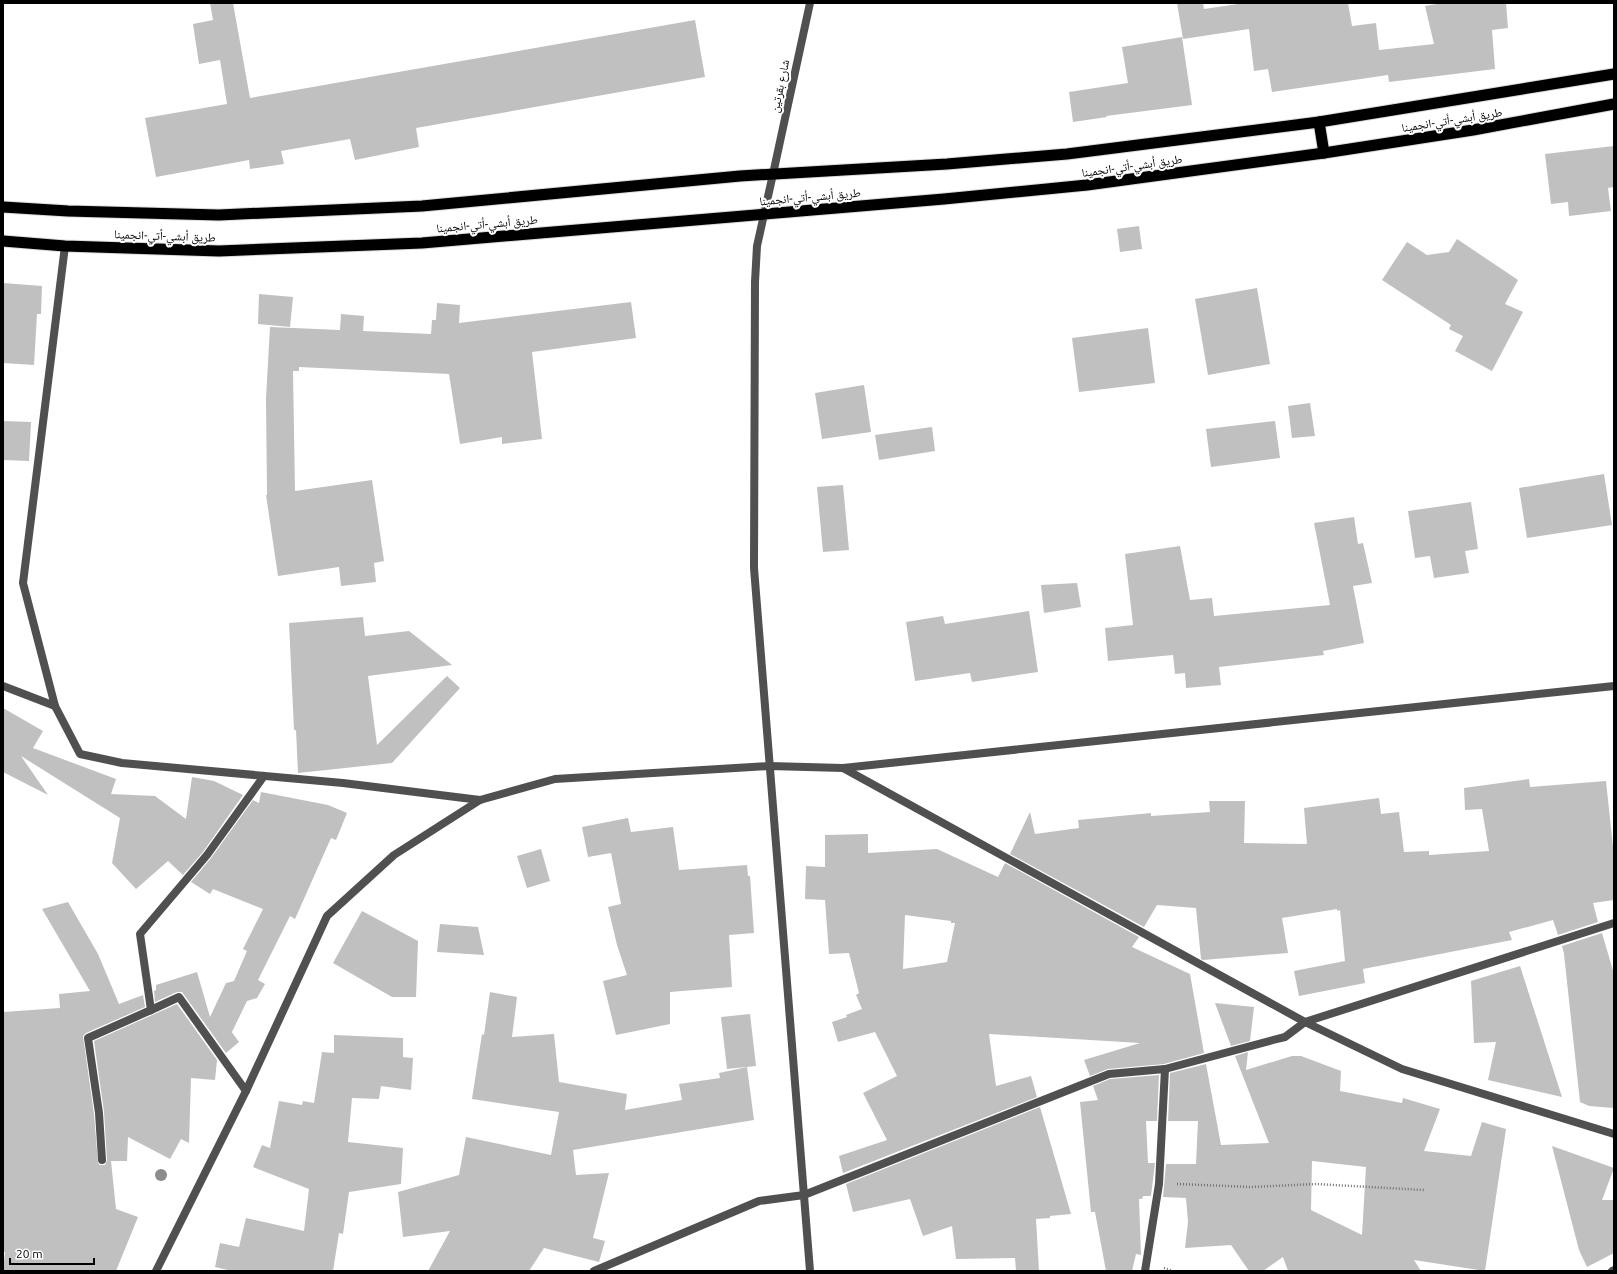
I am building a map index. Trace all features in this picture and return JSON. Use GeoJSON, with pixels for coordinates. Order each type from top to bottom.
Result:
{"type":"FeatureCollection","features":[{"type":"Feature","properties":{"kind":"highway"},"geometry":{"type":"LineString","coordinates":[[3,206],[68,211],[234,214],[422,206],[740,176],[947,164],[1067,154],[1319,122],[1614,74]]}},
{"type":"Feature","properties":{"kind":"highway","name":"طريق أبشي-أتي-انجمينا"},"geometry":{"type":"LineString","coordinates":[[3,241],[66,246],[219,251],[422,243],[764,214],[1088,185],[1324,153],[1473,130],[1614,104]]}},
{"type":"Feature","properties":{"kind":"highway"},"geometry":{"type":"LineString","coordinates":[[1319,122],[1324,153]]}},
{"type":"Feature","properties":{"kind":"street","name":"شارع بقرتين"},"geometry":{"type":"LineString","coordinates":[[810,3],[757,246],[754,282],[754,568],[810,1271]]}},
{"type":"Feature","properties":{"kind":"street"},"geometry":{"type":"LineString","coordinates":[[66,246],[23,583],[55,706],[80,754],[122,763],[343,783],[480,800]]}},
{"type":"Feature","properties":{"kind":"street"},"geometry":{"type":"LineString","coordinates":[[3,686],[55,706]]}},
{"type":"Feature","properties":{"kind":"street"},"geometry":{"type":"LineString","coordinates":[[156,1271],[246,1090],[327,916],[394,855],[480,800],[555,779],[769,766],[843,768],[1614,686]]}},
{"type":"Feature","properties":{"kind":"street"},"geometry":{"type":"LineString","coordinates":[[843,768],[1306,1022],[1402,1069],[1614,1134]]}},
{"type":"Feature","properties":{"kind":"street"},"geometry":{"type":"LineString","coordinates":[[151,1010],[140,934],[207,855],[264,776]]}},
{"type":"Feature","properties":{"kind":"street"},"geometry":{"type":"LineString","coordinates":[[594,1271],[759,1201],[804,1195],[1109,1074],[1165,1069],[1285,1037],[1306,1022],[1614,923]]}},
{"type":"Feature","properties":{"kind":"street"},"geometry":{"type":"LineString","coordinates":[[102,1160],[99,1113],[88,1038],[180,997],[246,1090]]}},
{"type":"Feature","properties":{"kind":"street"},"geometry":{"type":"LineString","coordinates":[[1145,1271],[1159,1184],[1165,1069]]}},
{"type":"Feature","properties":{"kind":"path"},"geometry":{"type":"LineString","coordinates":[[1159,1184],[1251,1187],[1316,1184],[1424,1190]]}},
{"type":"Feature","properties":{"kind":"building"},"geometry":{"type":"Polygon","coordinates":[[[210,3],[233,3],[250,98],[695,20],[705,77],[416,128],[419,147],[355,160],[350,139],[281,151],[284,164],[250,169],[249,160],[156,177],[145,118],[227,104],[220,60],[199,64],[193,24],[213,20],[210,3]]]}},
{"type":"Feature","properties":{"kind":"building"},"geometry":{"type":"Polygon","coordinates":[[[1177,3],[1203,3],[1204,9],[1245,3],[1348,3],[1352,26],[1376,23],[1379,50],[1434,44],[1425,6],[1443,3],[1506,3],[1508,28],[1492,30],[1495,69],[1389,82],[1388,75],[1272,92],[1268,69],[1254,71],[1249,29],[1183,39],[1177,3]]]}},
{"type":"Feature","properties":{"kind":"building"},"geometry":{"type":"Polygon","coordinates":[[[1182,37],[1192,105],[1106,116],[1107,117],[1073,122],[1069,92],[1128,83],[1122,47],[1182,37]]]}},
{"type":"Feature","properties":{"kind":"building"},"geometry":{"type":"Polygon","coordinates":[[[1614,146],[1614,187],[1608,188],[1611,211],[1569,216],[1568,202],[1551,204],[1545,154],[1614,146]]]}},
{"type":"Feature","properties":{"kind":"building"},"geometry":{"type":"Polygon","coordinates":[[[1139,226],[1142,249],[1120,252],[1117,229],[1139,226]]]}},
{"type":"Feature","properties":{"kind":"building"},"geometry":{"type":"Polygon","coordinates":[[[1457,239],[1518,280],[1505,304],[1523,312],[1492,371],[1455,351],[1463,336],[1449,329],[1451,325],[1382,280],[1407,242],[1427,255],[1449,252],[1457,239]]]}},
{"type":"Feature","properties":{"kind":"building"},"geometry":{"type":"Polygon","coordinates":[[[3,283],[42,286],[41,314],[37,314],[34,365],[3,363],[3,283]]]}},
{"type":"Feature","properties":{"kind":"building"},"geometry":{"type":"Polygon","coordinates":[[[1257,288],[1270,364],[1208,375],[1195,299],[1257,288]]]}},
{"type":"Feature","properties":{"kind":"building"},"geometry":{"type":"Polygon","coordinates":[[[259,294],[293,297],[290,327],[258,324],[259,294]]]}},
{"type":"Feature","properties":{"kind":"building"},"geometry":{"type":"Polygon","coordinates":[[[631,302],[636,338],[532,352],[542,439],[502,444],[502,437],[460,444],[449,374],[299,367],[299,371],[293,371],[295,491],[372,480],[384,561],[374,563],[376,582],[341,586],[339,567],[278,576],[266,495],[266,398],[270,327],[340,330],[341,314],[364,316],[363,331],[431,334],[432,320],[436,320],[437,303],[460,305],[459,323],[631,302]]]}},
{"type":"Feature","properties":{"kind":"building"},"geometry":{"type":"Polygon","coordinates":[[[1148,328],[1155,383],[1079,392],[1072,338],[1148,328]]]}},
{"type":"Feature","properties":{"kind":"building"},"geometry":{"type":"Polygon","coordinates":[[[864,385],[871,432],[822,439],[815,393],[864,385]]]}},
{"type":"Feature","properties":{"kind":"building"},"geometry":{"type":"Polygon","coordinates":[[[1310,403],[1315,436],[1292,438],[1288,406],[1310,403]]]}},
{"type":"Feature","properties":{"kind":"building"},"geometry":{"type":"Polygon","coordinates":[[[3,421],[31,422],[29,461],[3,460],[3,421]]]}},
{"type":"Feature","properties":{"kind":"building"},"geometry":{"type":"Polygon","coordinates":[[[1275,421],[1280,458],[1211,467],[1206,429],[1275,421]]]}},
{"type":"Feature","properties":{"kind":"building"},"geometry":{"type":"Polygon","coordinates":[[[932,427],[935,451],[879,460],[875,435],[932,427]]]}},
{"type":"Feature","properties":{"kind":"building"},"geometry":{"type":"Polygon","coordinates":[[[1604,474],[1612,525],[1527,538],[1519,488],[1604,474]]]}},
{"type":"Feature","properties":{"kind":"building"},"geometry":{"type":"Polygon","coordinates":[[[843,485],[849,550],[823,552],[817,487],[843,485]]]}},
{"type":"Feature","properties":{"kind":"building"},"geometry":{"type":"Polygon","coordinates":[[[1471,502],[1478,549],[1465,551],[1469,573],[1434,578],[1430,556],[1415,558],[1408,511],[1471,502]]]}},
{"type":"Feature","properties":{"kind":"building"},"geometry":{"type":"Polygon","coordinates":[[[1354,517],[1358,544],[1363,543],[1372,583],[1353,586],[1364,643],[1323,651],[1324,655],[1219,667],[1221,685],[1186,688],[1185,673],[1175,674],[1173,655],[1108,661],[1105,628],[1133,625],[1125,554],[1180,546],[1190,600],[1212,598],[1214,616],[1330,605],[1314,523],[1354,517]]]}},
{"type":"Feature","properties":{"kind":"building"},"geometry":{"type":"Polygon","coordinates":[[[1077,583],[1081,607],[1044,613],[1041,585],[1077,583]]]}},
{"type":"Feature","properties":{"kind":"building"},"geometry":{"type":"Polygon","coordinates":[[[1029,611],[1038,672],[972,682],[970,673],[915,681],[906,622],[943,616],[945,624],[1029,611]]]}},
{"type":"Feature","properties":{"kind":"building"},"geometry":{"type":"Polygon","coordinates":[[[363,617],[365,636],[409,631],[452,665],[368,676],[377,745],[447,676],[460,688],[392,763],[298,773],[296,730],[294,730],[289,623],[363,617]]]}},
{"type":"Feature","properties":{"kind":"building"},"geometry":{"type":"Polygon","coordinates":[[[3,708],[43,731],[33,748],[116,779],[111,794],[155,796],[186,819],[192,777],[214,781],[243,795],[203,852],[183,875],[168,861],[136,889],[112,863],[120,818],[21,756],[48,795],[3,772],[3,708]]]}},
{"type":"Feature","properties":{"kind":"building"},"geometry":{"type":"Polygon","coordinates":[[[1529,779],[1530,787],[1606,781],[1614,856],[1614,900],[1593,903],[1598,922],[1558,935],[1553,920],[1509,932],[1512,940],[1363,969],[1365,983],[1299,996],[1294,971],[1345,961],[1340,910],[1337,911],[1337,909],[1282,918],[1288,953],[1203,960],[1201,959],[1196,908],[1157,905],[1144,927],[1010,854],[1030,812],[1035,834],[1079,828],[1078,820],[1151,813],[1151,816],[1210,812],[1209,801],[1245,801],[1244,843],[1307,844],[1304,808],[1379,798],[1381,814],[1399,812],[1404,852],[1429,851],[1429,855],[1489,851],[1482,809],[1465,810],[1464,788],[1529,779]]]}},
{"type":"Feature","properties":{"kind":"building"},"geometry":{"type":"Polygon","coordinates":[[[261,792],[328,805],[347,813],[336,840],[331,838],[295,919],[290,916],[258,980],[265,984],[257,998],[247,1001],[232,1032],[231,1031],[239,1042],[226,1053],[182,992],[177,992],[155,1002],[154,991],[156,990],[156,985],[197,972],[210,1017],[226,983],[234,981],[247,951],[243,949],[263,909],[213,889],[210,894],[191,882],[211,858],[253,800],[259,803],[261,792]]]}},
{"type":"Feature","properties":{"kind":"building"},"geometry":{"type":"Polygon","coordinates":[[[628,818],[631,832],[673,827],[679,870],[747,865],[748,876],[750,876],[754,933],[729,935],[732,987],[670,992],[670,1024],[616,1035],[603,981],[627,975],[617,945],[608,907],[621,904],[611,853],[588,857],[582,827],[628,818]]]}},
{"type":"Feature","properties":{"kind":"building"},"geometry":{"type":"Polygon","coordinates":[[[868,834],[868,853],[937,849],[998,877],[1005,863],[1139,937],[1132,947],[1190,974],[1204,1053],[1164,1064],[1108,1069],[1090,1076],[1084,1060],[1140,1043],[989,1034],[996,1086],[1031,1076],[1037,1097],[843,1173],[839,1156],[887,1140],[863,1093],[897,1076],[875,1032],[838,1042],[832,1022],[847,1017],[846,1015],[862,1009],[856,995],[859,993],[849,953],[829,954],[825,900],[805,899],[806,866],[825,867],[825,835],[868,834]],[[905,915],[903,969],[947,962],[955,923],[951,923],[951,921],[905,915]]]}},
{"type":"Feature","properties":{"kind":"building"},"geometry":{"type":"Polygon","coordinates":[[[541,849],[550,881],[527,888],[517,856],[541,849]]]}},
{"type":"Feature","properties":{"kind":"building"},"geometry":{"type":"Polygon","coordinates":[[[68,902],[98,954],[119,1004],[143,995],[145,1007],[86,1033],[83,1036],[94,1114],[98,1163],[100,1165],[105,1165],[107,1160],[104,1112],[94,1041],[177,1004],[217,1060],[215,1080],[191,1078],[189,1143],[181,1139],[170,1159],[128,1137],[127,1161],[111,1161],[116,1209],[138,1217],[116,1271],[3,1271],[5,1252],[3,1252],[3,1012],[60,1008],[59,994],[90,991],[42,909],[68,902]]]}},
{"type":"Feature","properties":{"kind":"building"},"geometry":{"type":"Polygon","coordinates":[[[362,911],[418,941],[416,997],[392,997],[333,963],[362,911]]]}},
{"type":"Feature","properties":{"kind":"building"},"geometry":{"type":"Polygon","coordinates":[[[440,924],[478,927],[484,955],[437,952],[440,924]]]}},
{"type":"Feature","properties":{"kind":"building"},"geometry":{"type":"Polygon","coordinates":[[[1602,933],[1614,974],[1613,1108],[1589,1106],[1580,1102],[1562,946],[1602,933]]]}},
{"type":"Feature","properties":{"kind":"building"},"geometry":{"type":"Polygon","coordinates":[[[1520,966],[1562,1097],[1488,1080],[1496,1042],[1474,1043],[1471,981],[1520,966]]]}},
{"type":"Feature","properties":{"kind":"building"},"geometry":{"type":"Polygon","coordinates":[[[490,992],[517,997],[512,1037],[554,1034],[559,1082],[627,1094],[625,1110],[682,1100],[679,1084],[720,1078],[719,1073],[747,1067],[754,1120],[573,1150],[576,1175],[609,1173],[593,1238],[605,1241],[599,1262],[544,1248],[529,1271],[428,1271],[450,1231],[403,1237],[398,1192],[459,1175],[466,1137],[551,1155],[559,1112],[472,1099],[482,1034],[484,1035],[490,992]]]}},
{"type":"Feature","properties":{"kind":"building"},"geometry":{"type":"Polygon","coordinates":[[[1215,1003],[1254,1007],[1250,1041],[1231,1046],[1215,1003]]]}},
{"type":"Feature","properties":{"kind":"building"},"geometry":{"type":"Polygon","coordinates":[[[750,1014],[756,1066],[727,1069],[721,1017],[750,1014]]]}},
{"type":"Feature","properties":{"kind":"building"},"geometry":{"type":"Polygon","coordinates":[[[334,1035],[403,1038],[403,1057],[413,1058],[411,1090],[381,1086],[379,1099],[352,1098],[348,1142],[403,1148],[401,1184],[349,1192],[343,1234],[339,1233],[333,1271],[232,1271],[215,1267],[220,1243],[239,1247],[246,1218],[304,1231],[309,1189],[253,1167],[262,1145],[270,1148],[279,1101],[302,1105],[303,1101],[314,1103],[322,1052],[334,1053],[334,1035]]]}},
{"type":"Feature","properties":{"kind":"building"},"geometry":{"type":"Polygon","coordinates":[[[1248,1052],[1246,1070],[1292,1056],[1301,1056],[1341,1071],[1340,1091],[1402,1103],[1403,1098],[1440,1109],[1424,1151],[1471,1156],[1482,1122],[1506,1129],[1485,1271],[1414,1260],[1421,1271],[1288,1271],[1283,1257],[1263,1271],[1249,1271],[1231,1245],[1185,1248],[1188,1222],[1186,1198],[1163,1197],[1166,1164],[1196,1164],[1198,1121],[1168,1121],[1170,1073],[1206,1064],[1221,1145],[1269,1143],[1235,1056],[1248,1052]],[[1312,1161],[1311,1210],[1362,1235],[1366,1167],[1312,1161]]]}},
{"type":"Feature","properties":{"kind":"building"},"geometry":{"type":"Polygon","coordinates":[[[1159,1075],[1157,1121],[1146,1121],[1148,1163],[1155,1163],[1151,1196],[1143,1196],[1142,1199],[1139,1199],[1141,1255],[1136,1254],[1132,1271],[1106,1271],[1095,1212],[1091,1212],[1080,1102],[1098,1100],[1093,1086],[1110,1079],[1159,1075]]]}},
{"type":"Feature","properties":{"kind":"building"},"geometry":{"type":"Polygon","coordinates":[[[1040,1107],[1071,1214],[1036,1219],[1039,1271],[1016,1271],[1015,1258],[956,1259],[952,1226],[923,1236],[910,1199],[853,1212],[846,1184],[1040,1107]]]}},
{"type":"Feature","properties":{"kind":"building"},"geometry":{"type":"Polygon","coordinates":[[[1552,1146],[1614,1168],[1602,1200],[1614,1200],[1614,1253],[1587,1267],[1579,1250],[1552,1146]]]}}]}
